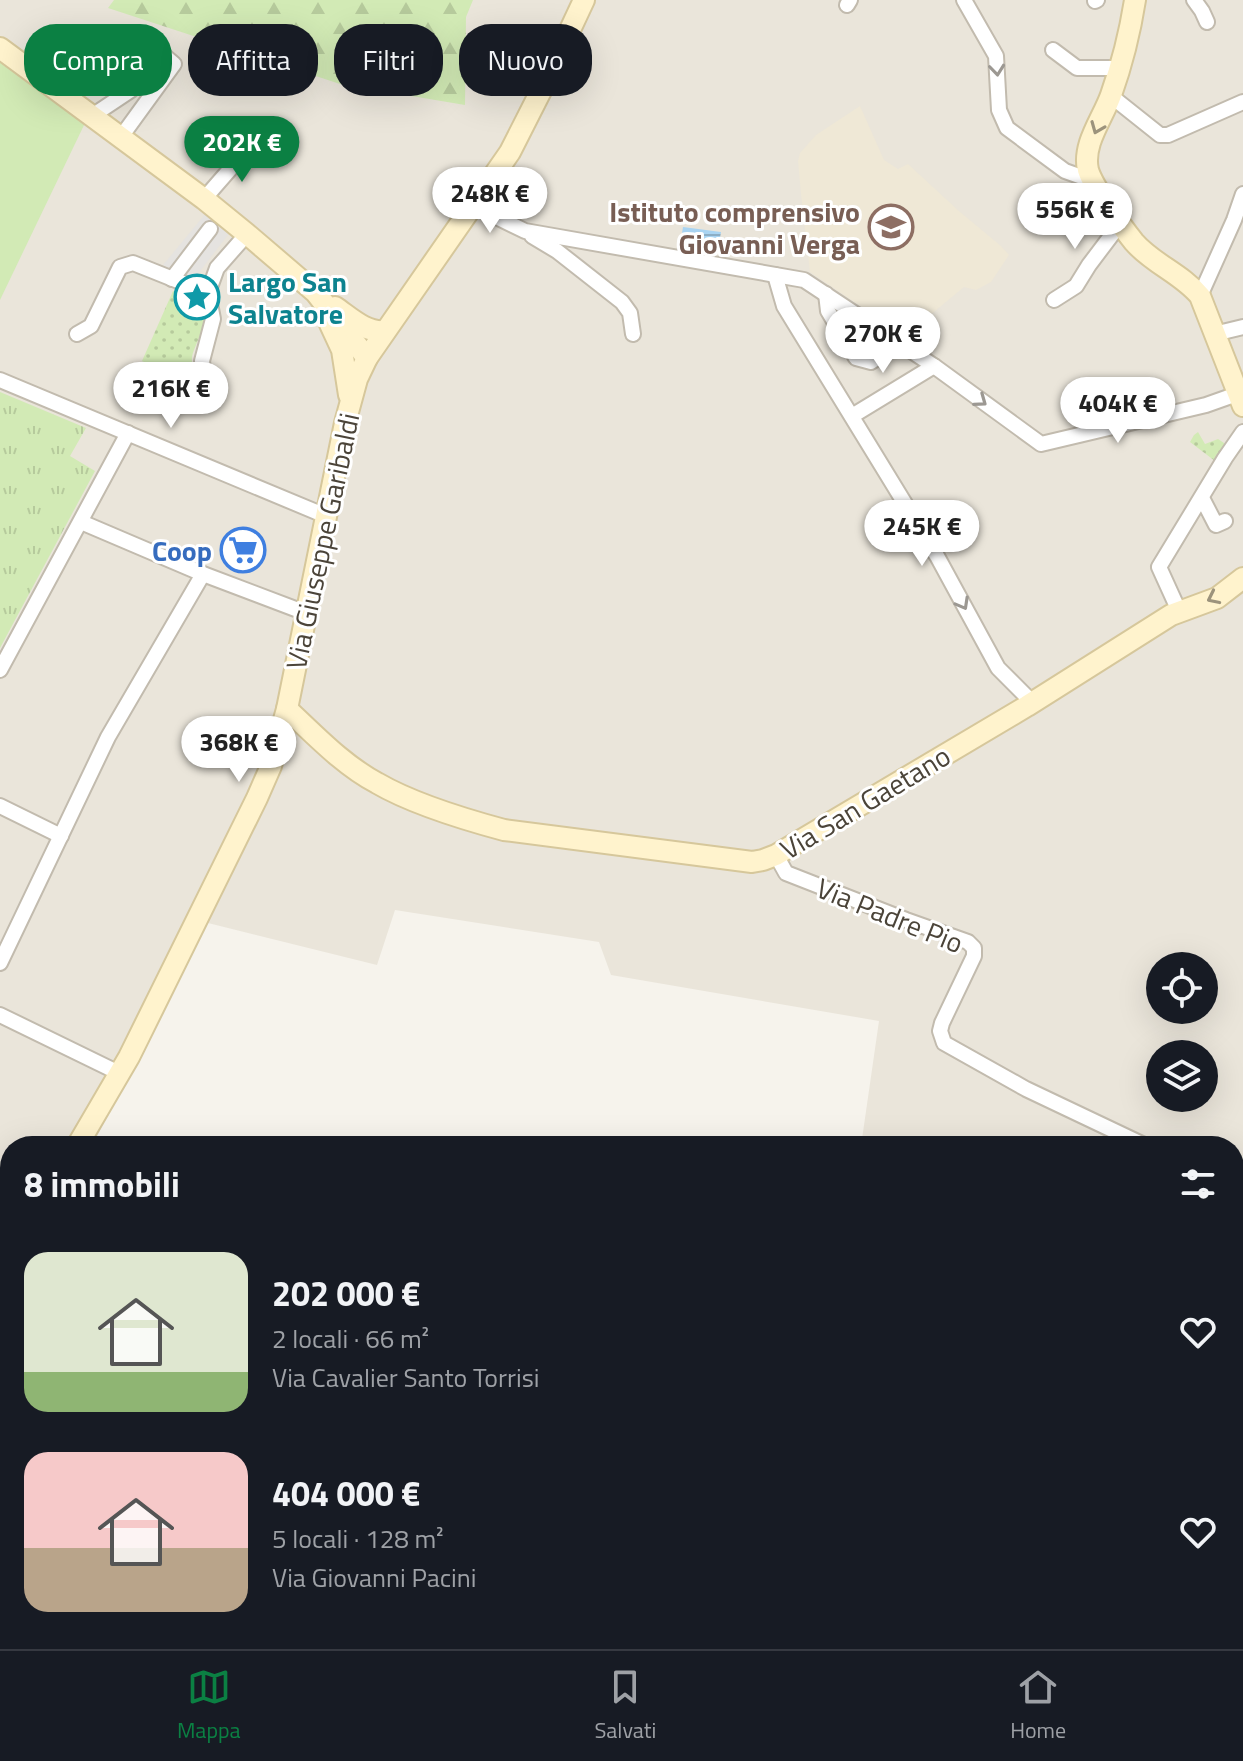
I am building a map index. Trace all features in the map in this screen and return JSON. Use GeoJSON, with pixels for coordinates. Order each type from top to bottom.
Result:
{"type":"FeatureCollection","features":[{"type":"Feature","properties":{"kind":"street","name":"Via Giuseppe Garibaldi"},"geometry":{"type":"LineString","coordinates":[[83,1136],[119,1073],[271,766],[287,709],[357,379],[385,331],[510,152],[584,0]]}},
{"type":"Feature","properties":{"kind":"street"},"geometry":{"type":"LineString","coordinates":[[964,0],[996,56],[999,110],[1007,128],[1065,171],[1093,181]]}},
{"type":"Feature","properties":{"kind":"street"},"geometry":{"type":"LineString","coordinates":[[525,231],[804,280],[934,366],[1041,444],[1238,395],[1200,296],[1193,287],[1140,249],[1120,224],[1088,169],[1087,155],[1111,96],[1130,32],[1135,0]]}},
{"type":"Feature","properties":{"kind":"street"},"geometry":{"type":"LineString","coordinates":[[1194,0],[1207,22]]}},
{"type":"Feature","properties":{"kind":"street"},"geometry":{"type":"LineString","coordinates":[[0,48],[204,199],[316,293],[366,329],[385,331]]}},
{"type":"Feature","properties":{"kind":"street"},"geometry":{"type":"LineString","coordinates":[[1053,50],[1077,68],[1119,68]]}},
{"type":"Feature","properties":{"kind":"street"},"geometry":{"type":"LineString","coordinates":[[92,116],[122,96]]}},
{"type":"Feature","properties":{"kind":"street"},"geometry":{"type":"LineString","coordinates":[[138,96],[146,103]]}},
{"type":"Feature","properties":{"kind":"street"},"geometry":{"type":"LineString","coordinates":[[121,137],[151,96]]}},
{"type":"Feature","properties":{"kind":"street"},"geometry":{"type":"LineString","coordinates":[[1111,96],[1160,135],[1168,135],[1243,102]]}},
{"type":"Feature","properties":{"kind":"street"},"geometry":{"type":"LineString","coordinates":[[204,199],[252,144]]}},
{"type":"Feature","properties":{"kind":"street"},"geometry":{"type":"LineString","coordinates":[[1200,296],[1243,194]]}},
{"type":"Feature","properties":{"kind":"street"},"geometry":{"type":"LineString","coordinates":[[472,205],[557,251],[622,302],[630,313],[633,334]]}},
{"type":"Feature","properties":{"kind":"street"},"geometry":{"type":"LineString","coordinates":[[1054,300],[1076,286],[1120,224]]}},
{"type":"Feature","properties":{"kind":"street"},"geometry":{"type":"LineString","coordinates":[[172,279],[210,229]]}},
{"type":"Feature","properties":{"kind":"street"},"geometry":{"type":"LineString","coordinates":[[205,383],[202,361],[213,319],[208,293],[217,268],[247,234]]}},
{"type":"Feature","properties":{"kind":"street"},"geometry":{"type":"LineString","coordinates":[[77,334],[91,326],[120,267],[133,263],[208,293]]}},
{"type":"Feature","properties":{"kind":"street"},"geometry":{"type":"LineString","coordinates":[[775,275],[784,306],[937,556],[998,668],[1026,696],[1027,706]]}},
{"type":"Feature","properties":{"kind":"street"},"geometry":{"type":"LineString","coordinates":[[316,293],[367,358]]}},
{"type":"Feature","properties":{"kind":"street"},"geometry":{"type":"LineString","coordinates":[[316,293],[342,350],[350,406]]}},
{"type":"Feature","properties":{"kind":"street"},"geometry":{"type":"LineString","coordinates":[[826,294],[828,311],[856,358],[871,362],[900,343]]}},
{"type":"Feature","properties":{"kind":"street"},"geometry":{"type":"LineString","coordinates":[[1214,334],[1243,327]]}},
{"type":"Feature","properties":{"kind":"street"},"geometry":{"type":"LineString","coordinates":[[852,416],[934,366]]}},
{"type":"Feature","properties":{"kind":"street"},"geometry":{"type":"LineString","coordinates":[[0,380],[326,516]]}},
{"type":"Feature","properties":{"kind":"street"},"geometry":{"type":"LineString","coordinates":[[1179,611],[1161,563],[1243,432]]}},
{"type":"Feature","properties":{"kind":"street"},"geometry":{"type":"LineString","coordinates":[[0,670],[128,433]]}},
{"type":"Feature","properties":{"kind":"street"},"geometry":{"type":"LineString","coordinates":[[1202,498],[1216,525],[1225,521]]}},
{"type":"Feature","properties":{"kind":"street"},"geometry":{"type":"LineString","coordinates":[[81,522],[203,574],[306,613]]}},
{"type":"Feature","properties":{"kind":"street"},"geometry":{"type":"LineString","coordinates":[[0,963],[108,737],[203,574]]}},
{"type":"Feature","properties":{"kind":"street","name":"Via San Gaetano"},"geometry":{"type":"LineString","coordinates":[[287,709],[335,753],[374,782],[465,820],[504,830],[752,862],[776,855],[1027,706],[1179,611],[1217,598],[1243,578]]}},
{"type":"Feature","properties":{"kind":"street"},"geometry":{"type":"LineString","coordinates":[[0,806],[61,836]]}},
{"type":"Feature","properties":{"kind":"street","name":"Via Padre Pio"},"geometry":{"type":"LineString","coordinates":[[776,855],[786,873],[968,942],[974,948],[974,956],[942,1023],[940,1031],[944,1043],[1026,1089],[1125,1136]]}},
{"type":"Feature","properties":{"kind":"street"},"geometry":{"type":"LineString","coordinates":[[0,1015],[119,1073]]}},
{"type":"Feature","properties":{"kind":"shaded area"},"geometry":{"type":"Polygon","coordinates":[[[0,0],[1243,0],[1243,1136],[862,1136],[879,1021],[611,975],[599,942],[395,910],[377,965],[208,923],[97,1136],[0,1136],[0,0]]]}},
{"type":"Feature","properties":{"kind":"shaded area","name":"Istituto comprensivo Giovanni Verga"},"geometry":{"type":"Polygon","coordinates":[[[860,106],[884,160],[898,169],[908,164],[1009,255],[991,282],[976,290],[964,287],[911,331],[901,323],[887,324],[810,272],[798,161],[800,153],[816,135],[860,106]]]}},
{"type":"Feature","properties":{"kind":"shaded area"},"geometry":{"type":"Polygon","coordinates":[[[207,212],[231,231],[194,279],[163,265],[207,212]]]}},
{"type":"Feature","properties":{"kind":"green space"},"geometry":{"type":"Polygon","coordinates":[[[114,0],[473,0],[466,24],[459,24],[459,96],[465,96],[465,105],[411,96],[443,96],[443,24],[334,24],[334,82],[318,77],[318,24],[188,24],[188,34],[172,29],[172,24],[157,24],[108,8],[114,0]]]}},
{"type":"Feature","properties":{"kind":"green space"},"geometry":{"type":"Polygon","coordinates":[[[0,59],[24,76],[24,96],[51,96],[86,121],[0,300],[0,59]]]}},
{"type":"Feature","properties":{"kind":"green space"},"geometry":{"type":"Polygon","coordinates":[[[173,291],[198,301],[205,313],[192,357],[195,382],[191,384],[142,361],[173,291]]]}},
{"type":"Feature","properties":{"kind":"green space"},"geometry":{"type":"Polygon","coordinates":[[[0,392],[86,428],[70,456],[95,471],[0,648],[0,392]]]}},
{"type":"Feature","properties":{"kind":"green space"},"geometry":{"type":"Polygon","coordinates":[[[1198,432],[1205,444],[1218,439],[1224,443],[1215,461],[1190,442],[1198,432]]]}},
{"type":"Feature","properties":{"kind":"water"},"geometry":{"type":"Polygon","coordinates":[[[683,227],[721,232],[718,250],[680,245],[683,227]]]}},
{"type":"Feature","properties":{"kind":"place","name":"Istituto comprensivo Giovanni Verga"},"geometry":{"type":"Point","coordinates":[891,227]}},
{"type":"Feature","properties":{"kind":"place","name":"Largo San Salvatore"},"geometry":{"type":"Point","coordinates":[197,297]}},
{"type":"Feature","properties":{"kind":"place","name":"Coop"},"geometry":{"type":"Point","coordinates":[243,550]}}]}
